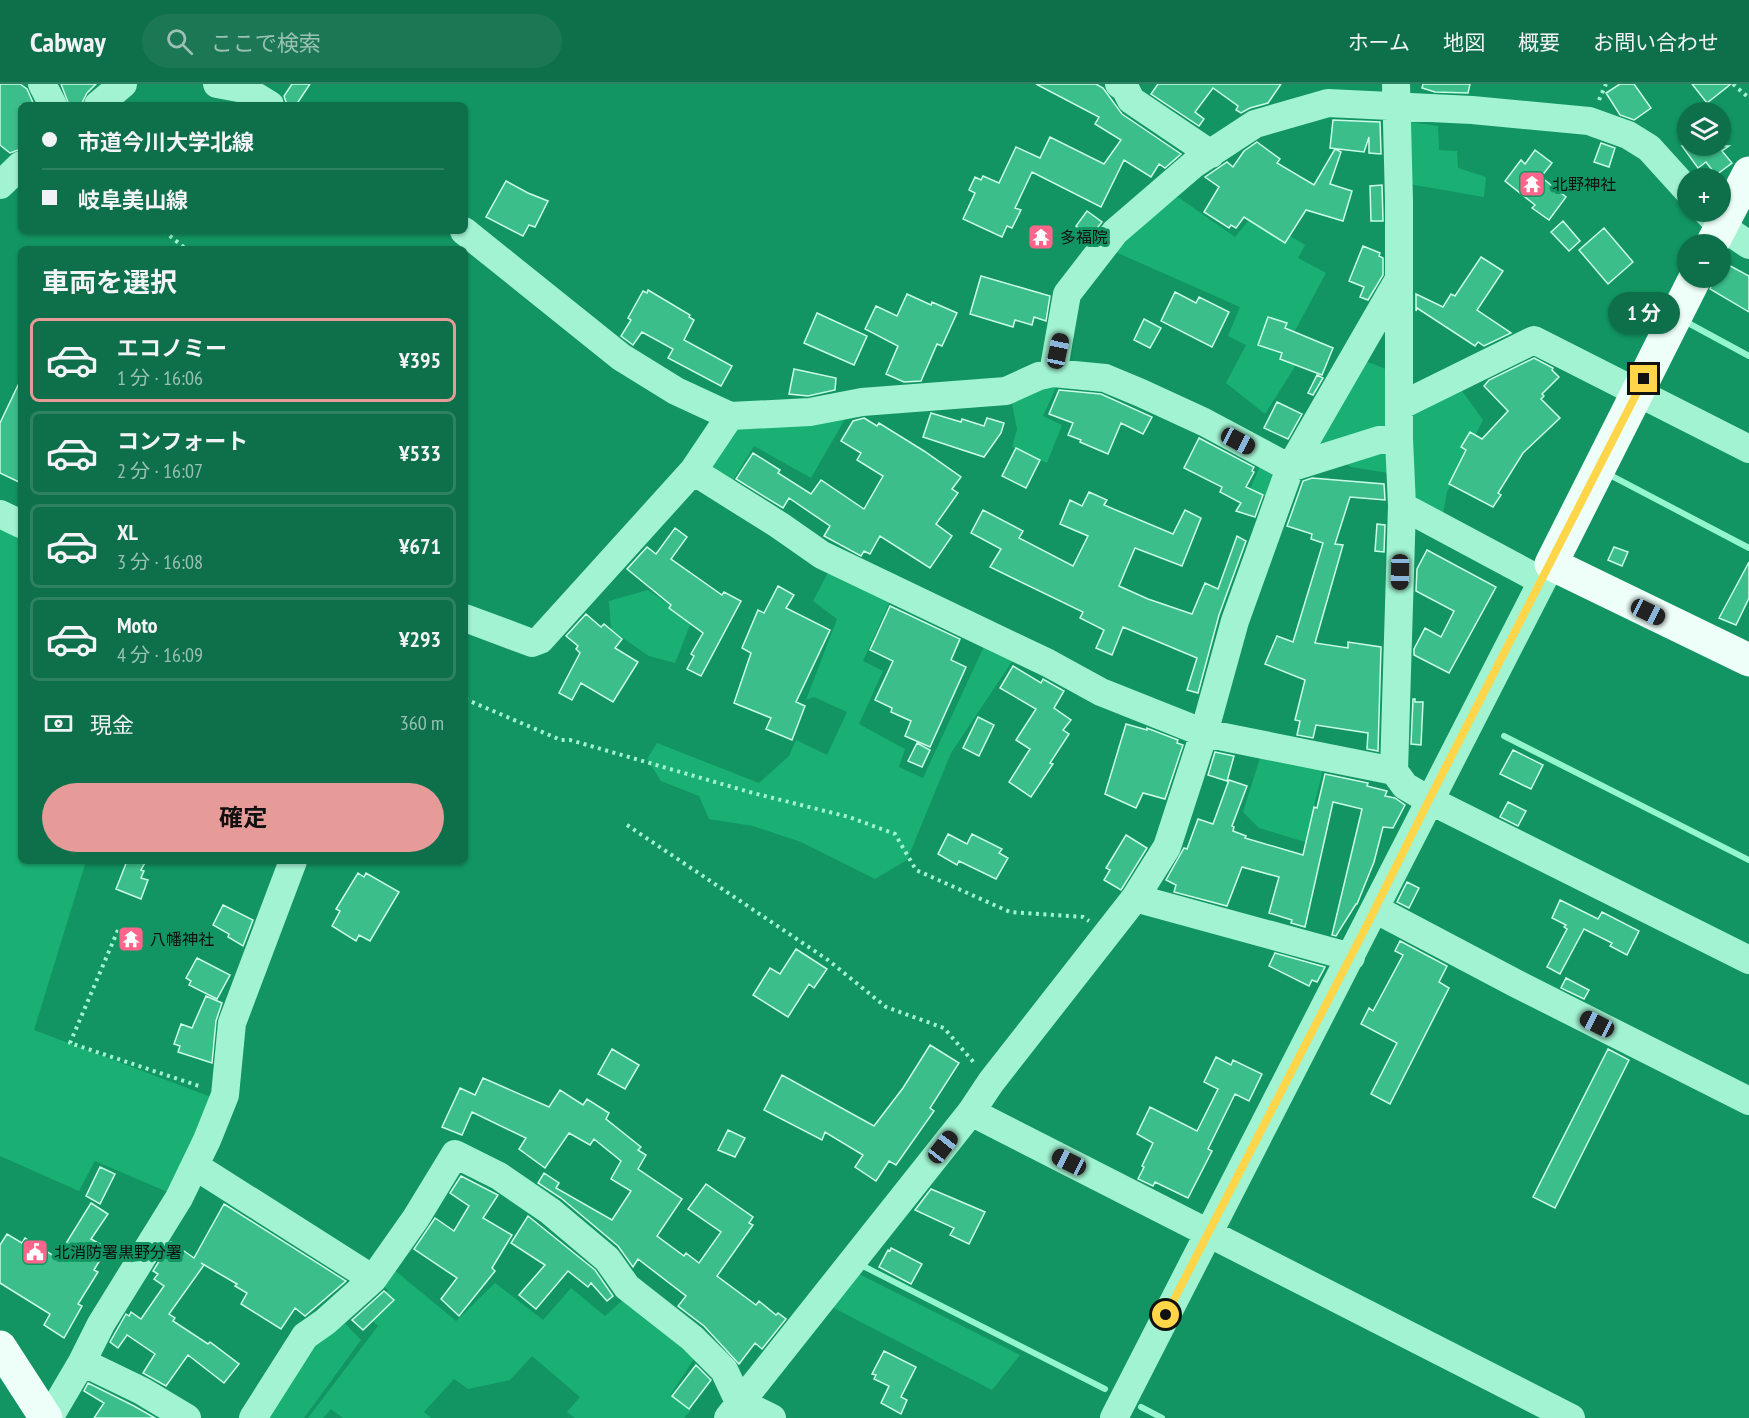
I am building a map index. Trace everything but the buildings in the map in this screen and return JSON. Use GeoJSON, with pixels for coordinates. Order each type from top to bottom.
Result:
{"type":"FeatureCollection","features":[{"type":"Feature","properties":{"kind":"main road"},"geometry":{"type":"LineString","coordinates":[[1713,227],[1749,173]]}},
{"type":"Feature","properties":{"kind":"main road"},"geometry":{"type":"LineString","coordinates":[[1690,288],[1547,572],[1749,660]]}},
{"type":"Feature","properties":{"kind":"main road"},"geometry":{"type":"LineString","coordinates":[[0,1347],[47,1418]]}},
{"type":"Feature","properties":{"kind":"street"},"geometry":{"type":"LineString","coordinates":[[42,84],[51,102]]}},
{"type":"Feature","properties":{"kind":"street"},"geometry":{"type":"LineString","coordinates":[[102,102],[123,84]]}},
{"type":"Feature","properties":{"kind":"street"},"geometry":{"type":"LineString","coordinates":[[217,84],[228,84],[244,89],[265,102]]}},
{"type":"Feature","properties":{"kind":"street"},"geometry":{"type":"LineString","coordinates":[[1119,84],[1125,88],[1131,100],[1211,154]]}},
{"type":"Feature","properties":{"kind":"street"},"geometry":{"type":"LineString","coordinates":[[1397,95],[1399,439],[1402,506],[1394,771],[1405,786],[1429,800],[1749,960]]}},
{"type":"Feature","properties":{"kind":"street"},"geometry":{"type":"LineString","coordinates":[[1053,373],[1067,294],[1115,232],[1194,164],[1255,124],[1328,103],[1397,95],[1589,121],[1628,135],[1649,148],[1677,179]]}},
{"type":"Feature","properties":{"kind":"street"},"geometry":{"type":"LineString","coordinates":[[0,185],[18,168]]}},
{"type":"Feature","properties":{"kind":"street"},"geometry":{"type":"LineString","coordinates":[[1713,227],[1749,245]]}},
{"type":"Feature","properties":{"kind":"street"},"geometry":{"type":"LineString","coordinates":[[468,234],[621,357],[676,392],[730,416],[810,412],[862,402],[1006,391],[1039,376],[1053,373],[1105,378],[1204,422],[1290,468],[1379,440],[1399,439]]}},
{"type":"Feature","properties":{"kind":"street"},"geometry":{"type":"LineString","coordinates":[[734,1410],[971,1112],[991,1082],[1135,898],[1167,847],[1204,733],[1235,621],[1290,468],[1399,279]]}},
{"type":"Feature","properties":{"kind":"street"},"geometry":{"type":"LineString","coordinates":[[1400,406],[1534,340],[1749,449]]}},
{"type":"Feature","properties":{"kind":"street"},"geometry":{"type":"LineString","coordinates":[[468,619],[532,643],[540,640],[693,471],[730,416]]}},
{"type":"Feature","properties":{"kind":"street"},"geometry":{"type":"LineString","coordinates":[[693,471],[822,555],[1048,663],[1101,692],[1204,733],[1394,771]]}},
{"type":"Feature","properties":{"kind":"street"},"geometry":{"type":"LineString","coordinates":[[1114,1418],[1547,572],[1402,506]]}},
{"type":"Feature","properties":{"kind":"street"},"geometry":{"type":"LineString","coordinates":[[0,514],[18,523]]}},
{"type":"Feature","properties":{"kind":"street"},"geometry":{"type":"LineString","coordinates":[[47,1418],[82,1362],[101,1323],[179,1198],[195,1166],[225,1095],[232,1023],[292,864]]}},
{"type":"Feature","properties":{"kind":"street"},"geometry":{"type":"LineString","coordinates":[[1135,898],[1351,957]]}},
{"type":"Feature","properties":{"kind":"street"},"geometry":{"type":"LineString","coordinates":[[1375,909],[1749,1101]]}},
{"type":"Feature","properties":{"kind":"street"},"geometry":{"type":"LineString","coordinates":[[971,1112],[1570,1418]]}},
{"type":"Feature","properties":{"kind":"street"},"geometry":{"type":"LineString","coordinates":[[253,1418],[305,1336],[325,1322],[373,1279],[416,1218],[455,1154],[499,1176],[550,1211],[607,1259],[627,1287],[692,1338],[724,1370],[734,1410]]}},
{"type":"Feature","properties":{"kind":"street"},"geometry":{"type":"LineString","coordinates":[[195,1166],[373,1279]]}},
{"type":"Feature","properties":{"kind":"street"},"geometry":{"type":"LineString","coordinates":[[82,1362],[142,1391],[187,1418]]}},
{"type":"Feature","properties":{"kind":"street"},"geometry":{"type":"LineString","coordinates":[[734,1410],[772,1418]]}},
{"type":"Feature","properties":{"kind":"path"},"geometry":{"type":"LineString","coordinates":[[1732,84],[1749,98]]}},
{"type":"Feature","properties":{"kind":"path"},"geometry":{"type":"LineString","coordinates":[[168,234],[182,246]]}},
{"type":"Feature","properties":{"kind":"path"},"geometry":{"type":"LineString","coordinates":[[468,700],[561,740],[570,740],[849,817],[895,834],[916,870],[1010,912],[1083,917],[1108,931]]}},
{"type":"Feature","properties":{"kind":"path"},"geometry":{"type":"LineString","coordinates":[[627,825],[828,960],[885,1007],[944,1028],[991,1082]]}},
{"type":"Feature","properties":{"kind":"path"},"geometry":{"type":"LineString","coordinates":[[118,930],[70,1043],[225,1095]]}},
{"type":"Feature","properties":{"kind":"green space"},"geometry":{"type":"Polygon","coordinates":[[[1410,122],[1438,126],[1439,150],[1457,151],[1458,168],[1486,177],[1484,197],[1409,184],[1410,122]]]}},
{"type":"Feature","properties":{"kind":"green space"},"geometry":{"type":"Polygon","coordinates":[[[1178,197],[1235,237],[1254,214],[1305,245],[1298,258],[1326,273],[1284,351],[1296,365],[1265,414],[1226,383],[1246,345],[1228,336],[1240,307],[1111,250],[1178,197]]]}},
{"type":"Feature","properties":{"kind":"green space"},"geometry":{"type":"Polygon","coordinates":[[[1360,359],[1391,371],[1387,433],[1304,459],[1360,359]]]}},
{"type":"Feature","properties":{"kind":"green space"},"geometry":{"type":"Polygon","coordinates":[[[1058,383],[1043,416],[1062,425],[1047,463],[1012,447],[1017,429],[1012,404],[1046,385],[1058,383]]]}},
{"type":"Feature","properties":{"kind":"green space"},"geometry":{"type":"Polygon","coordinates":[[[1457,384],[1483,420],[1447,492],[1442,519],[1406,494],[1409,407],[1457,384]]]}},
{"type":"Feature","properties":{"kind":"green space"},"geometry":{"type":"Polygon","coordinates":[[[849,412],[811,478],[754,446],[732,482],[707,467],[739,420],[849,412]]]}},
{"type":"Feature","properties":{"kind":"green space"},"geometry":{"type":"Polygon","coordinates":[[[1384,445],[1395,474],[1351,467],[1339,460],[1384,445]]]}},
{"type":"Feature","properties":{"kind":"green space"},"geometry":{"type":"Polygon","coordinates":[[[1261,464],[1278,477],[1270,499],[1250,489],[1261,464]]]}},
{"type":"Feature","properties":{"kind":"green space"},"geometry":{"type":"Polygon","coordinates":[[[0,525],[18,534],[18,864],[85,864],[34,1030],[211,1097],[170,1193],[95,1161],[79,1191],[0,1156],[0,525]]]}},
{"type":"Feature","properties":{"kind":"green space"},"geometry":{"type":"Polygon","coordinates":[[[831,567],[893,595],[863,661],[883,671],[859,724],[905,749],[899,767],[923,778],[987,640],[1017,654],[951,753],[907,860],[875,879],[801,842],[753,826],[709,819],[699,796],[661,781],[647,759],[657,743],[759,783],[789,756],[796,740],[827,755],[847,712],[814,697],[806,700],[837,619],[813,601],[831,567]]]}},
{"type":"Feature","properties":{"kind":"green space"},"geometry":{"type":"Polygon","coordinates":[[[648,590],[692,620],[675,663],[649,656],[611,630],[609,601],[648,590]]]}},
{"type":"Feature","properties":{"kind":"green space"},"geometry":{"type":"Polygon","coordinates":[[[1260,758],[1323,770],[1305,842],[1259,828],[1243,812],[1260,758]]]}},
{"type":"Feature","properties":{"kind":"green space"},"geometry":{"type":"Polygon","coordinates":[[[392,1268],[456,1321],[495,1283],[543,1320],[571,1288],[605,1316],[625,1298],[694,1359],[671,1394],[691,1410],[684,1418],[575,1418],[567,1412],[580,1397],[532,1356],[510,1380],[468,1389],[454,1379],[424,1412],[431,1418],[343,1418],[331,1409],[323,1418],[308,1418],[378,1326],[369,1317],[388,1290],[377,1280],[392,1268]]]}},
{"type":"Feature","properties":{"kind":"green space"},"geometry":{"type":"Polygon","coordinates":[[[855,1272],[1020,1355],[992,1390],[828,1305],[855,1272]]]}},
{"type":"Feature","properties":{"kind":"green space"},"geometry":{"type":"Polygon","coordinates":[[[337,1315],[361,1340],[304,1418],[260,1418],[337,1315]]]}},
{"type":"Feature","properties":{"kind":"waterway"},"geometry":{"type":"LineString","coordinates":[[1690,324],[1749,356]]}},
{"type":"Feature","properties":{"kind":"waterway"},"geometry":{"type":"LineString","coordinates":[[1608,474],[1749,548]]}},
{"type":"Feature","properties":{"kind":"waterway"},"geometry":{"type":"LineString","coordinates":[[1504,736],[1749,860]]}},
{"type":"Feature","properties":{"kind":"waterway"},"geometry":{"type":"LineString","coordinates":[[861,1265],[1105,1389]]}},
{"type":"Feature","properties":{"kind":"waterway"},"geometry":{"type":"LineString","coordinates":[[1141,1407],[1162,1418]]}},
{"type":"Feature","properties":{"kind":"place","name":"北野神社"},"geometry":{"type":"Point","coordinates":[1532,184]}},
{"type":"Feature","properties":{"kind":"place","name":"多福院"},"geometry":{"type":"Point","coordinates":[1041,237]}},
{"type":"Feature","properties":{"kind":"place","name":"八幡神社"},"geometry":{"type":"Point","coordinates":[131,939]}},
{"type":"Feature","properties":{"kind":"place","name":"北消防署黒野分署"},"geometry":{"type":"Point","coordinates":[35,1252]}},
{"type":"Feature","properties":{"kind":"route"},"geometry":{"type":"LineString","coordinates":[[1166,1315],[1644,379]]}}]}
